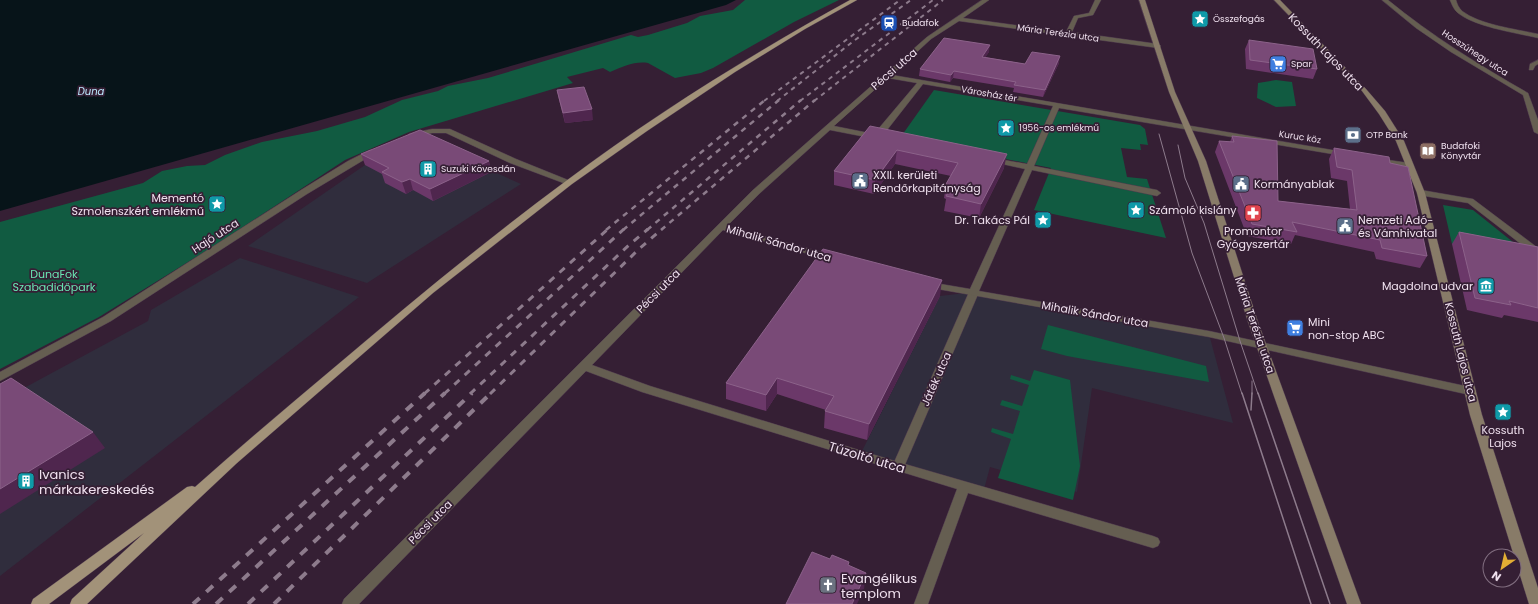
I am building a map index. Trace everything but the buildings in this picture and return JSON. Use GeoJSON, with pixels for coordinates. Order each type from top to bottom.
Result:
{"type":"FeatureCollection","features":[{"type":"Feature","properties":{"kind":"main road"},"geometry":{"type":"LineString","coordinates":[[77,604],[233,460],[430,291],[569,182],[644,129],[733,71],[803,28],[854,0]]}},
{"type":"Feature","properties":{"kind":"main road","name":"Mária Terézia utca"},"geometry":{"type":"LineString","coordinates":[[1142,0],[1172,92],[1202,161],[1262,347],[1354,604]]}},
{"type":"Feature","properties":{"kind":"main road","name":"Kossuth Lajos utca"},"geometry":{"type":"LineString","coordinates":[[1277,0],[1364,90],[1400,141],[1420,193],[1476,415],[1536,604]]}},
{"type":"Feature","properties":{"kind":"main road"},"geometry":{"type":"LineString","coordinates":[[38,604],[233,460]]}},
{"type":"Feature","properties":{"kind":"street","name":"Pécsi utca"},"geometry":{"type":"LineString","coordinates":[[349,604],[765,184],[929,38],[986,0]]}},
{"type":"Feature","properties":{"kind":"street"},"geometry":{"type":"LineString","coordinates":[[1068,34],[1076,17],[1091,14],[1098,0]]}},
{"type":"Feature","properties":{"kind":"street","name":"Hosszúhegy utca"},"geometry":{"type":"LineString","coordinates":[[1385,0],[1403,16],[1480,69],[1526,94],[1538,132]]}},
{"type":"Feature","properties":{"kind":"street"},"geometry":{"type":"LineString","coordinates":[[1453,0],[1458,9],[1469,16],[1538,36]]}},
{"type":"Feature","properties":{"kind":"street","name":"Mária Terézia utca"},"geometry":{"type":"LineString","coordinates":[[959,19],[1158,46]]}},
{"type":"Feature","properties":{"kind":"street"},"geometry":{"type":"LineString","coordinates":[[1531,69],[1532,65],[1538,62]]}},
{"type":"Feature","properties":{"kind":"street","name":"Városház tér"},"geometry":{"type":"LineString","coordinates":[[887,76],[1188,128]]}},
{"type":"Feature","properties":{"kind":"street"},"geometry":{"type":"LineString","coordinates":[[828,127],[879,138],[921,82]]}},
{"type":"Feature","properties":{"kind":"street"},"geometry":{"type":"LineString","coordinates":[[974,292],[1057,105]]}},
{"type":"Feature","properties":{"kind":"street","name":"Kuruc köz"},"geometry":{"type":"LineString","coordinates":[[1188,128],[1353,156]]}},
{"type":"Feature","properties":{"kind":"street"},"geometry":{"type":"LineString","coordinates":[[401,140],[432,130],[447,131],[513,161],[569,182]]}},
{"type":"Feature","properties":{"kind":"street","name":"Hajó utca"},"geometry":{"type":"LineString","coordinates":[[0,378],[107,319],[331,175],[351,163],[382,148]]}},
{"type":"Feature","properties":{"kind":"street"},"geometry":{"type":"LineString","coordinates":[[1368,158],[1410,165]]}},
{"type":"Feature","properties":{"kind":"street"},"geometry":{"type":"LineString","coordinates":[[985,159],[1157,193]]}},
{"type":"Feature","properties":{"kind":"street"},"geometry":{"type":"LineString","coordinates":[[1420,193],[1470,201],[1538,253]]}},
{"type":"Feature","properties":{"kind":"street","name":"Mihalik Sándor utca"},"geometry":{"type":"LineString","coordinates":[[722,227],[844,261]]}},
{"type":"Feature","properties":{"kind":"street","name":"Mihalik Sándor utca"},"geometry":{"type":"LineString","coordinates":[[918,282],[941,288],[974,292],[1201,333],[1470,391]]}},
{"type":"Feature","properties":{"kind":"street","name":"Játék utca"},"geometry":{"type":"LineString","coordinates":[[898,467],[974,292]]}},
{"type":"Feature","properties":{"kind":"street","name":"Tűzoltó utca"},"geometry":{"type":"LineString","coordinates":[[584,366],[646,389],[898,467],[1153,542]]}},
{"type":"Feature","properties":{"kind":"street"},"geometry":{"type":"LineString","coordinates":[[921,604],[964,487]]}},
{"type":"Feature","properties":{"kind":"shaded area","name":"Suzuki Kövesdán"},"geometry":{"type":"Polygon","coordinates":[[[423,140],[521,184],[367,283],[248,246],[365,165],[423,140]]]}},
{"type":"Feature","properties":{"kind":"shaded area"},"geometry":{"type":"Polygon","coordinates":[[[240,258],[359,297],[0,576],[0,401],[148,321],[151,310],[240,258]]]}},
{"type":"Feature","properties":{"kind":"shaded area"},"geometry":{"type":"Polygon","coordinates":[[[974,292],[1209,334],[1233,423],[1092,388],[1077,492],[990,467],[983,493],[860,455],[940,296],[974,292]]]}},
{"type":"Feature","properties":{"kind":"green space","name":"DunaFok Szabadidőpark"},"geometry":{"type":"Polygon","coordinates":[[[745,0],[839,0],[794,22],[713,68],[701,73],[675,78],[648,63],[629,65],[610,72],[603,68],[567,77],[573,83],[409,132],[345,160],[214,246],[99,317],[0,369],[0,222],[143,183],[162,171],[187,166],[205,165],[225,155],[262,142],[317,131],[365,117],[402,100],[438,91],[448,86],[488,78],[631,35],[638,37],[648,35],[687,23],[700,16],[733,10],[745,0]]]}},
{"type":"Feature","properties":{"kind":"green space"},"geometry":{"type":"Polygon","coordinates":[[[1276,80],[1292,82],[1296,106],[1276,107],[1257,98],[1258,83],[1276,80]]]}},
{"type":"Feature","properties":{"kind":"green space"},"geometry":{"type":"Polygon","coordinates":[[[934,90],[1140,125],[1145,129],[1148,145],[1140,144],[1141,150],[1121,148],[1127,177],[1147,179],[1166,238],[1034,210],[1051,168],[900,138],[934,90]]]}},
{"type":"Feature","properties":{"kind":"green space"},"geometry":{"type":"Polygon","coordinates":[[[1443,205],[1473,210],[1534,259],[1452,244],[1443,205]]]}},
{"type":"Feature","properties":{"kind":"green space"},"geometry":{"type":"Polygon","coordinates":[[[1048,325],[1206,366],[1209,382],[1067,356],[1041,349],[1048,325]]]}},
{"type":"Feature","properties":{"kind":"green space"},"geometry":{"type":"Polygon","coordinates":[[[1034,370],[1070,380],[1080,466],[1073,500],[998,478],[1011,439],[991,432],[992,428],[1013,434],[1020,411],[1000,405],[1002,400],[1022,406],[1029,385],[1010,379],[1011,375],[1030,381],[1034,370]]]}},
{"type":"Feature","properties":{"kind":"water","name":"Duna"},"geometry":{"type":"Polygon","coordinates":[[[0,0],[736,0],[726,5],[0,211],[0,0]]]}},
{"type":"Feature","properties":{"kind":"tram line"},"geometry":{"type":"LineString","coordinates":[[1159,134],[1192,253],[1224,338],[1242,394]]}},
{"type":"Feature","properties":{"kind":"tram line"},"geometry":{"type":"LineString","coordinates":[[1178,145],[1185,178],[1204,223],[1240,341],[1258,394]]}},
{"type":"Feature","properties":{"kind":"tram line"},"geometry":{"type":"LineString","coordinates":[[1252,381],[1252,393]]}},
{"type":"Feature","properties":{"kind":"tram line"},"geometry":{"type":"LineString","coordinates":[[1242,393],[1311,604]]}},
{"type":"Feature","properties":{"kind":"tram line"},"geometry":{"type":"LineString","coordinates":[[1251,410],[1252,393]]}},
{"type":"Feature","properties":{"kind":"tram line"},"geometry":{"type":"LineString","coordinates":[[1258,393],[1330,604]]}},
{"type":"Feature","properties":{"kind":"railway"},"geometry":{"type":"LineString","coordinates":[[764,101],[900,0]]}},
{"type":"Feature","properties":{"kind":"railway"},"geometry":{"type":"LineString","coordinates":[[777,101],[855,40],[911,0]]}},
{"type":"Feature","properties":{"kind":"railway"},"geometry":{"type":"LineString","coordinates":[[800,101],[933,0]]}},
{"type":"Feature","properties":{"kind":"railway"},"geometry":{"type":"LineString","coordinates":[[814,101],[943,0]]}},
{"type":"Feature","properties":{"kind":"railway"},"geometry":{"type":"LineString","coordinates":[[606,230],[765,100]]}},
{"type":"Feature","properties":{"kind":"railway"},"geometry":{"type":"LineString","coordinates":[[623,230],[779,100]]}},
{"type":"Feature","properties":{"kind":"railway"},"geometry":{"type":"LineString","coordinates":[[647,230],[801,100]]}},
{"type":"Feature","properties":{"kind":"railway"},"geometry":{"type":"LineString","coordinates":[[661,230],[815,100]]}},
{"type":"Feature","properties":{"kind":"railway"},"geometry":{"type":"LineString","coordinates":[[424,394],[608,229]]}},
{"type":"Feature","properties":{"kind":"railway"},"geometry":{"type":"LineString","coordinates":[[444,394],[624,229]]}},
{"type":"Feature","properties":{"kind":"railway"},"geometry":{"type":"LineString","coordinates":[[470,394],[648,229]]}},
{"type":"Feature","properties":{"kind":"railway"},"geometry":{"type":"LineString","coordinates":[[490,394],[639,249],[662,229]]}},
{"type":"Feature","properties":{"kind":"railway"},"geometry":{"type":"LineString","coordinates":[[193,604],[425,393]]}},
{"type":"Feature","properties":{"kind":"railway"},"geometry":{"type":"LineString","coordinates":[[216,604],[445,393]]}},
{"type":"Feature","properties":{"kind":"railway"},"geometry":{"type":"LineString","coordinates":[[248,604],[472,393]]}},
{"type":"Feature","properties":{"kind":"railway"},"geometry":{"type":"LineString","coordinates":[[274,604],[491,393]]}},
{"type":"Feature","properties":{"kind":"place","name":"Összefogás"},"geometry":{"type":"Point","coordinates":[1200,19]}},
{"type":"Feature","properties":{"kind":"place","name":"Budafok"},"geometry":{"type":"Point","coordinates":[889,23]}},
{"type":"Feature","properties":{"kind":"place","name":"Spar"},"geometry":{"type":"Point","coordinates":[1278,64]}},
{"type":"Feature","properties":{"kind":"place","name":"1956-os emlékmű"},"geometry":{"type":"Point","coordinates":[1006,128]}},
{"type":"Feature","properties":{"kind":"place","name":"OTP Bank"},"geometry":{"type":"Point","coordinates":[1353,135]}},
{"type":"Feature","properties":{"kind":"place","name":"Budafoki Könyvtár"},"geometry":{"type":"Point","coordinates":[1428,151]}},
{"type":"Feature","properties":{"kind":"place","name":"Suzuki Kövesdán"},"geometry":{"type":"Point","coordinates":[428,169]}},
{"type":"Feature","properties":{"kind":"place","name":"XXII. kerületi Rendőrkapitányság"},"geometry":{"type":"Point","coordinates":[860,181]}},
{"type":"Feature","properties":{"kind":"place","name":"Kormányablak"},"geometry":{"type":"Point","coordinates":[1241,184]}},
{"type":"Feature","properties":{"kind":"place","name":"Mementó Szmolenszkért emlékmű"},"geometry":{"type":"Point","coordinates":[217,204]}},
{"type":"Feature","properties":{"kind":"place","name":"Számoló kislány"},"geometry":{"type":"Point","coordinates":[1136,210]}},
{"type":"Feature","properties":{"kind":"place","name":"Promontor Gyógyszertár"},"geometry":{"type":"Point","coordinates":[1253,213]}},
{"type":"Feature","properties":{"kind":"place","name":"Dr. Takács Pál"},"geometry":{"type":"Point","coordinates":[1043,220]}},
{"type":"Feature","properties":{"kind":"place","name":"Nemzeti Adó- és Vámhivatal"},"geometry":{"type":"Point","coordinates":[1345,226]}},
{"type":"Feature","properties":{"kind":"place","name":"Magdolna udvar"},"geometry":{"type":"Point","coordinates":[1486,286]}},
{"type":"Feature","properties":{"kind":"place","name":"Mini non-stop ABC"},"geometry":{"type":"Point","coordinates":[1295,328]}},
{"type":"Feature","properties":{"kind":"place","name":"Kossuth Lajos"},"geometry":{"type":"Point","coordinates":[1503,412]}},
{"type":"Feature","properties":{"kind":"place","name":"Ivanics márkakereskedés"},"geometry":{"type":"Point","coordinates":[26,481]}},
{"type":"Feature","properties":{"kind":"place","name":"Evangélikus templom"},"geometry":{"type":"Point","coordinates":[828,585]}}]}
